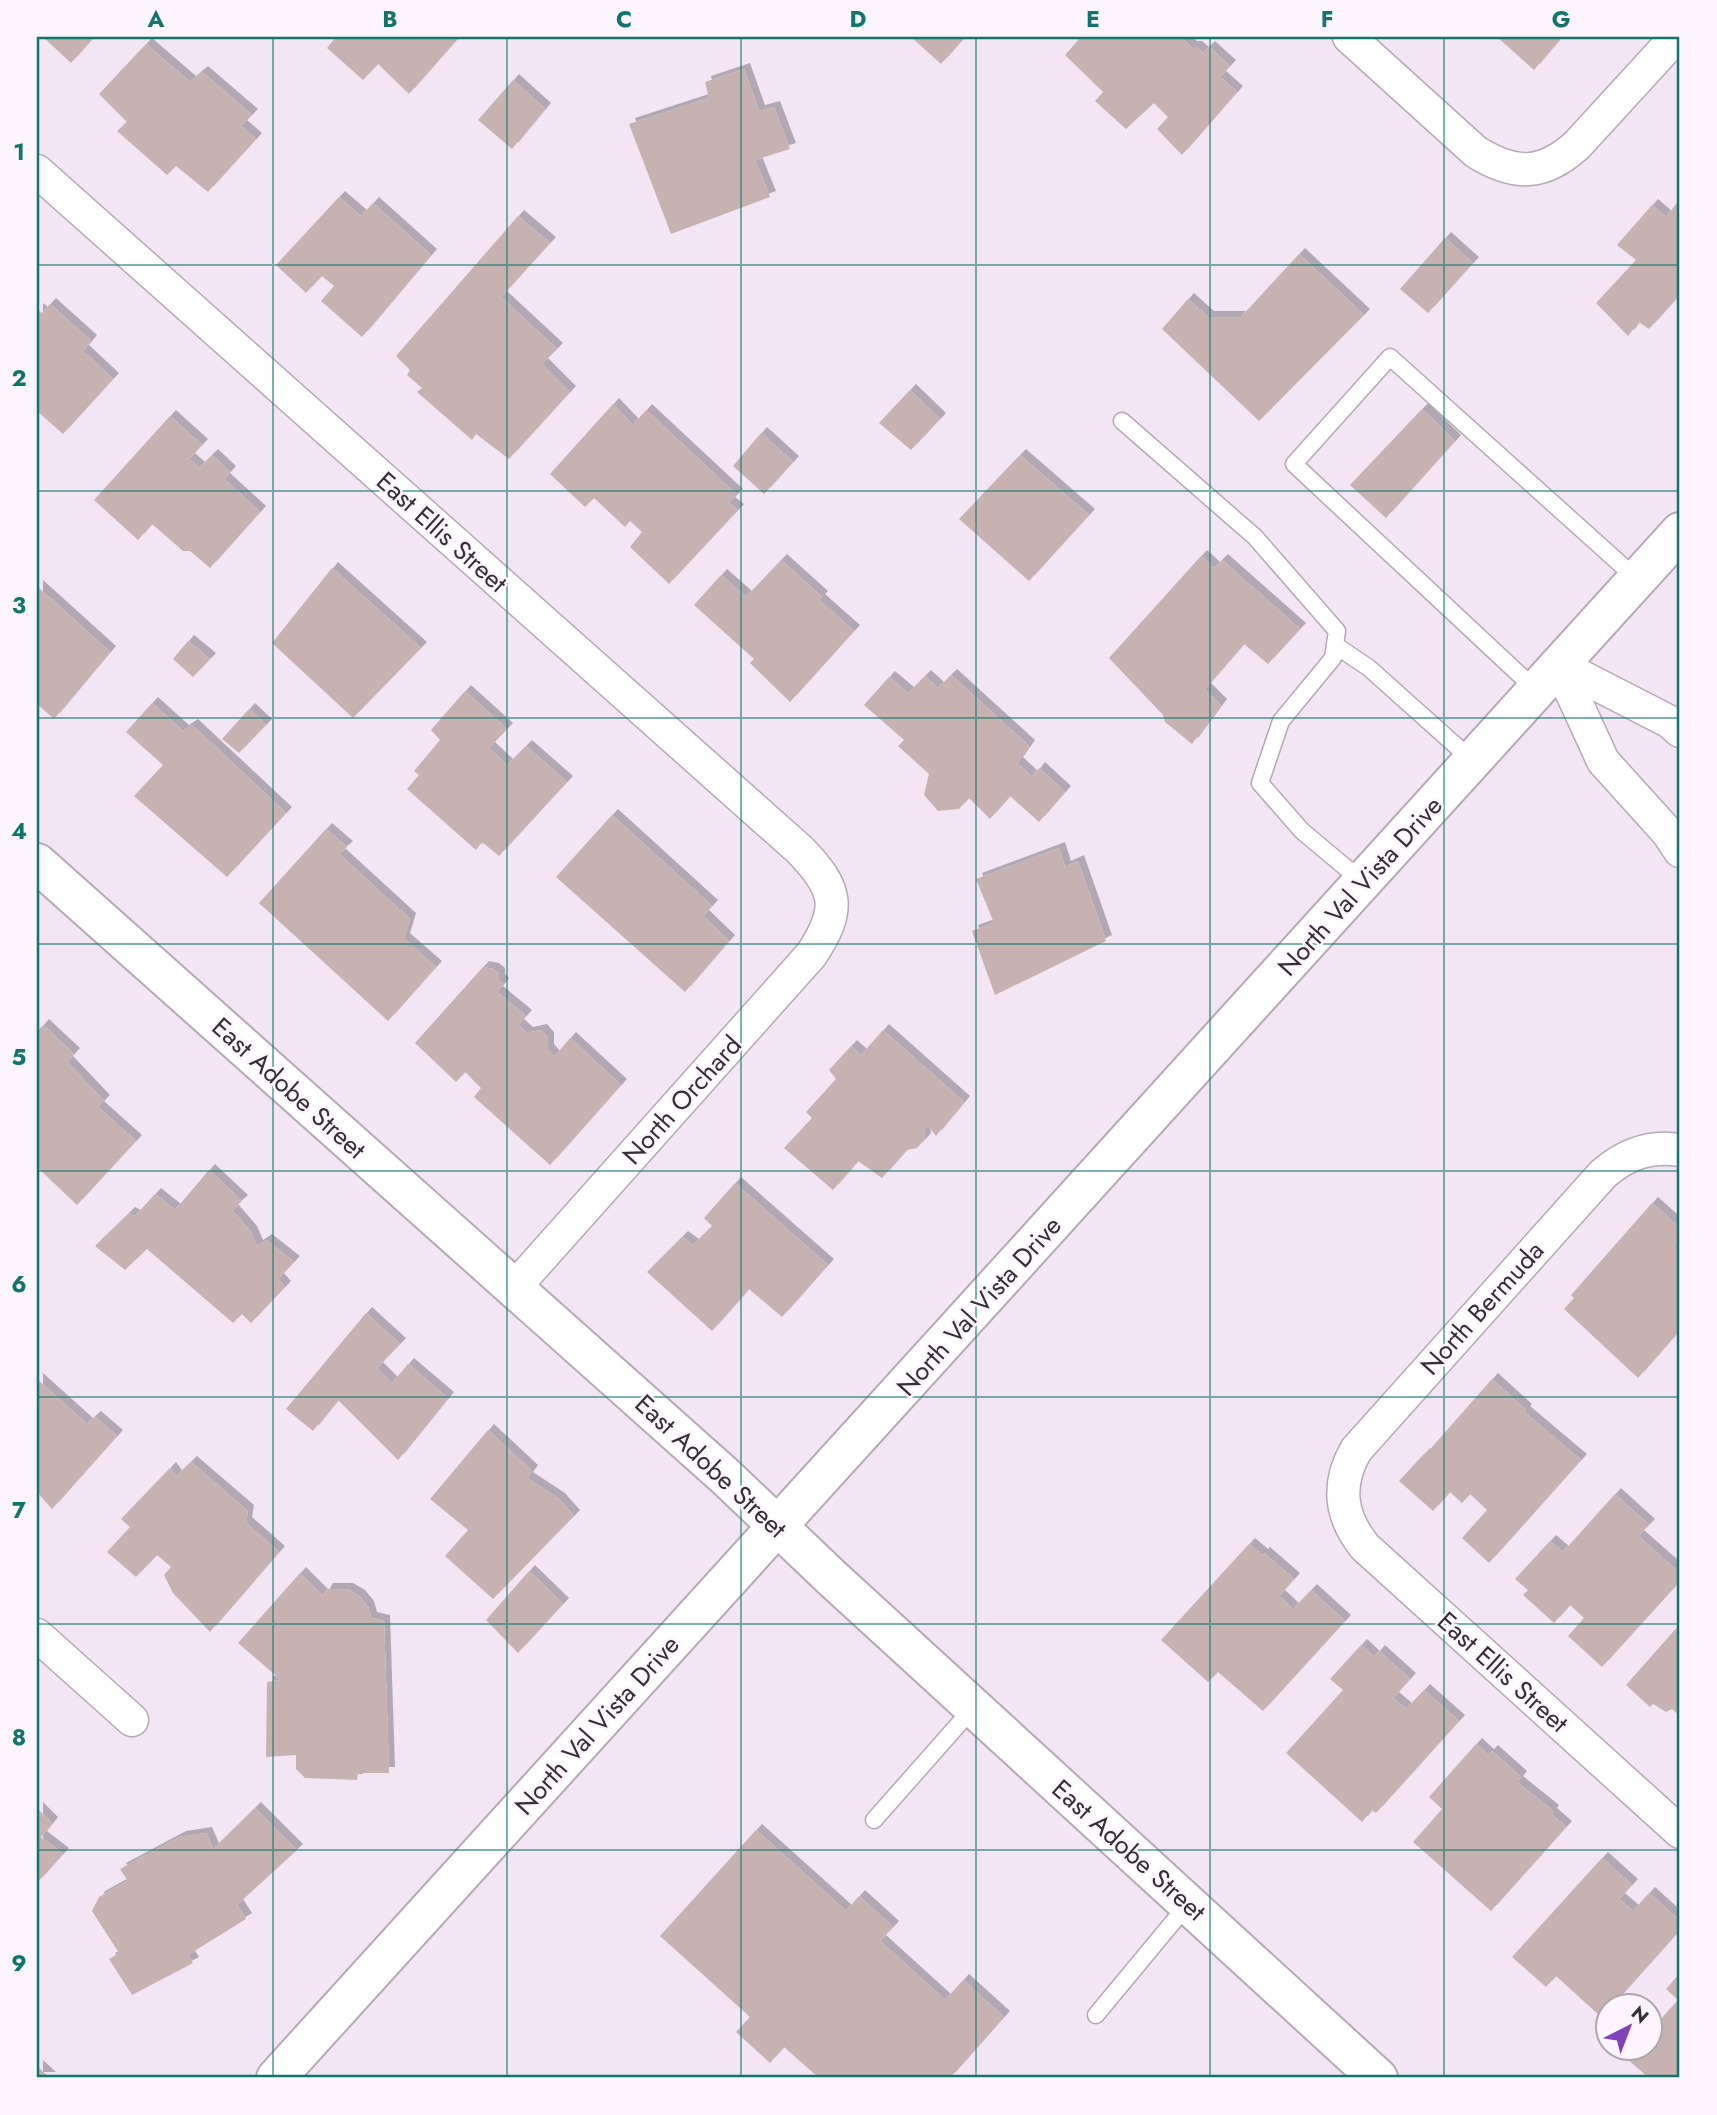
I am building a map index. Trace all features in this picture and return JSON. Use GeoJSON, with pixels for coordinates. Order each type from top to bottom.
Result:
{"type":"FeatureCollection","features":[{"type":"Feature","properties":{"kind":"main road","name":"North Val Vista Drive"},"geometry":{"type":"LineString","coordinates":[[276,2078],[1680,532]]}},
{"type":"Feature","properties":{"kind":"main road","name":"East Adobe Street"},"geometry":{"type":"LineString","coordinates":[[43,880],[514,1288],[726,1477],[973,1708],[1378,2078]]}},
{"type":"Feature","properties":{"kind":"street"},"geometry":{"type":"LineString","coordinates":[[1349,37],[1476,152],[1493,163],[1512,169],[1531,170],[1548,166],[1563,158],[1676,37]]}},
{"type":"Feature","properties":{"kind":"street","name":"East Ellis Street"},"geometry":{"type":"LineString","coordinates":[[37,171],[800,850],[815,865],[827,883],[833,902]]}},
{"type":"Feature","properties":{"kind":"street"},"geometry":{"type":"LineString","coordinates":[[1547,678],[1670,722],[1680,731]]}},
{"type":"Feature","properties":{"kind":"street"},"geometry":{"type":"LineString","coordinates":[[1547,678],[1603,761],[1680,850]]}},
{"type":"Feature","properties":{"kind":"street","name":"North Orchard"},"geometry":{"type":"LineString","coordinates":[[514,1288],[811,955],[830,922],[833,902]]}},
{"type":"Feature","properties":{"kind":"street","name":"North Bermuda"},"geometry":{"type":"LineString","coordinates":[[1343,1499],[1348,1464],[1356,1450],[1603,1174],[1615,1163],[1639,1151],[1669,1149]]}},
{"type":"Feature","properties":{"kind":"street","name":"East Ellis Street"},"geometry":{"type":"LineString","coordinates":[[1343,1499],[1353,1532],[1365,1547],[1680,1832]]}},
{"type":"Feature","properties":{"kind":"street"},"geometry":{"type":"LineString","coordinates":[[37,1635],[132,1720]]}},
{"type":"Feature","properties":{"kind":"lane"},"geometry":{"type":"LineString","coordinates":[[1547,678],[1294,464],[1390,357],[1637,579]]}},
{"type":"Feature","properties":{"kind":"lane"},"geometry":{"type":"LineString","coordinates":[[1122,421],[1255,537],[1337,631],[1332,657],[1281,720],[1260,783],[1301,831],[1363,882]]}},
{"type":"Feature","properties":{"kind":"lane"},"geometry":{"type":"LineString","coordinates":[[1335,645],[1369,668],[1473,761]]}},
{"type":"Feature","properties":{"kind":"lane"},"geometry":{"type":"LineString","coordinates":[[874,1820],[973,1708]]}},
{"type":"Feature","properties":{"kind":"lane"},"geometry":{"type":"LineString","coordinates":[[1096,2015],[1188,1904]]}},
{"type":"Feature","properties":{"kind":"building"},"geometry":{"type":"Polygon","coordinates":[[[43,37],[94,37],[71,63],[43,37]]]}},
{"type":"Feature","properties":{"kind":"building"},"geometry":{"type":"Polygon","coordinates":[[[336,37],[459,37],[409,94],[378,64],[363,80],[327,48],[336,37]]]}},
{"type":"Feature","properties":{"kind":"building"},"geometry":{"type":"Polygon","coordinates":[[[911,37],[965,37],[941,64],[911,37]]]}},
{"type":"Feature","properties":{"kind":"building"},"geometry":{"type":"Polygon","coordinates":[[[1081,37],[1181,37],[1191,47],[1196,47],[1203,53],[1209,47],[1230,66],[1220,77],[1237,92],[1182,155],[1157,129],[1168,117],[1154,103],[1126,129],[1095,101],[1103,92],[1065,55],[1081,37]]]}},
{"type":"Feature","properties":{"kind":"building"},"geometry":{"type":"Polygon","coordinates":[[[1497,37],[1556,37],[1559,40],[1534,70],[1497,37]]]}},
{"type":"Feature","properties":{"kind":"building"},"geometry":{"type":"Polygon","coordinates":[[[146,44],[190,82],[202,72],[252,115],[241,126],[256,139],[208,192],[176,166],[167,175],[117,131],[127,122],[99,94],[146,44]]]}},
{"type":"Feature","properties":{"kind":"building"},"geometry":{"type":"Polygon","coordinates":[[[744,69],[759,111],[774,107],[790,149],[755,160],[770,197],[671,234],[629,124],[709,98],[705,82],[744,69]]]}},
{"type":"Feature","properties":{"kind":"building"},"geometry":{"type":"Polygon","coordinates":[[[513,80],[545,109],[512,149],[478,120],[513,80]]]}},
{"type":"Feature","properties":{"kind":"building"},"geometry":{"type":"Polygon","coordinates":[[[339,197],[361,216],[373,203],[431,255],[362,337],[321,301],[334,286],[322,276],[306,293],[276,265],[339,197]]]}},
{"type":"Feature","properties":{"kind":"building"},"geometry":{"type":"Polygon","coordinates":[[[1680,199],[1680,298],[1678,297],[1649,329],[1639,322],[1628,336],[1596,303],[1636,260],[1617,245],[1652,205],[1666,217],[1680,199]]]}},
{"type":"Feature","properties":{"kind":"building"},"geometry":{"type":"Polygon","coordinates":[[[518,216],[550,243],[501,297],[557,349],[542,364],[570,392],[509,459],[476,434],[472,440],[417,392],[422,388],[407,375],[410,370],[396,356],[518,216]]]}},
{"type":"Feature","properties":{"kind":"building"},"geometry":{"type":"Polygon","coordinates":[[[1445,238],[1473,263],[1428,313],[1400,289],[1445,238]]]}},
{"type":"Feature","properties":{"kind":"building"},"geometry":{"type":"Polygon","coordinates":[[[1299,254],[1364,315],[1259,421],[1162,329],[1188,299],[1208,317],[1241,317],[1299,254]]]}},
{"type":"Feature","properties":{"kind":"building"},"geometry":{"type":"Polygon","coordinates":[[[50,304],[91,341],[83,351],[113,379],[63,434],[37,411],[37,309],[42,313],[50,304]]]}},
{"type":"Feature","properties":{"kind":"building"},"geometry":{"type":"Polygon","coordinates":[[[910,390],[940,419],[911,450],[879,423],[910,390]]]}},
{"type":"Feature","properties":{"kind":"building"},"geometry":{"type":"Polygon","coordinates":[[[613,404],[633,425],[646,410],[737,495],[729,503],[738,510],[669,584],[630,547],[642,532],[630,521],[625,527],[594,498],[585,507],[550,474],[613,404]]]}},
{"type":"Feature","properties":{"kind":"building"},"geometry":{"type":"Polygon","coordinates":[[[1422,409],[1455,441],[1386,518],[1350,485],[1422,409]]]}},
{"type":"Feature","properties":{"kind":"building"},"geometry":{"type":"Polygon","coordinates":[[[170,416],[202,445],[189,459],[199,468],[212,455],[230,472],[224,479],[260,512],[210,568],[190,551],[183,551],[152,524],[138,540],[94,500],[170,416]]]}},
{"type":"Feature","properties":{"kind":"building"},"geometry":{"type":"Polygon","coordinates":[[[761,433],[793,462],[764,494],[733,466],[761,433]]]}},
{"type":"Feature","properties":{"kind":"building"},"geometry":{"type":"Polygon","coordinates":[[[1020,455],[1089,515],[1029,581],[959,519],[1020,455]]]}},
{"type":"Feature","properties":{"kind":"building"},"geometry":{"type":"Polygon","coordinates":[[[1201,556],[1214,568],[1222,560],[1300,629],[1268,664],[1244,644],[1205,689],[1221,705],[1192,744],[1165,722],[1163,715],[1109,658],[1201,556]]]}},
{"type":"Feature","properties":{"kind":"building"},"geometry":{"type":"Polygon","coordinates":[[[781,560],[822,597],[819,600],[854,631],[790,702],[750,663],[754,659],[694,605],[721,575],[746,597],[781,560]]]}},
{"type":"Feature","properties":{"kind":"building"},"geometry":{"type":"Polygon","coordinates":[[[332,568],[421,648],[353,718],[272,643],[332,568]]]}},
{"type":"Feature","properties":{"kind":"building"},"geometry":{"type":"Polygon","coordinates":[[[37,586],[110,652],[54,719],[37,704],[37,586]]]}},
{"type":"Feature","properties":{"kind":"building"},"geometry":{"type":"Polygon","coordinates":[[[188,641],[210,659],[193,677],[173,659],[188,641]]]}},
{"type":"Feature","properties":{"kind":"building"},"geometry":{"type":"Polygon","coordinates":[[[951,675],[1029,746],[1017,763],[1032,777],[1039,768],[1065,792],[1039,822],[1010,796],[990,819],[969,798],[959,809],[938,811],[924,795],[929,774],[898,746],[904,740],[864,705],[889,677],[908,693],[925,676],[938,688],[951,675]]]}},
{"type":"Feature","properties":{"kind":"building"},"geometry":{"type":"Polygon","coordinates":[[[465,691],[507,729],[489,748],[507,765],[526,746],[567,782],[499,856],[482,842],[476,850],[407,789],[419,775],[414,771],[440,740],[431,730],[465,691]]]}},
{"type":"Feature","properties":{"kind":"building"},"geometry":{"type":"Polygon","coordinates":[[[152,703],[183,731],[192,725],[286,813],[227,877],[134,796],[163,765],[126,732],[152,703]]]}},
{"type":"Feature","properties":{"kind":"building"},"geometry":{"type":"Polygon","coordinates":[[[249,709],[266,725],[239,753],[222,739],[249,709]]]}},
{"type":"Feature","properties":{"kind":"building"},"geometry":{"type":"Polygon","coordinates":[[[612,815],[712,906],[703,916],[729,941],[685,992],[556,877],[612,815]]]}},
{"type":"Feature","properties":{"kind":"building"},"geometry":{"type":"Polygon","coordinates":[[[326,829],[347,847],[339,854],[410,919],[404,939],[436,967],[388,1021],[259,903],[326,829]]]}},
{"type":"Feature","properties":{"kind":"building"},"geometry":{"type":"Polygon","coordinates":[[[1059,848],[1065,867],[1078,861],[1106,941],[995,995],[972,931],[994,923],[976,879],[1059,848]]]}},
{"type":"Feature","properties":{"kind":"building"},"geometry":{"type":"Polygon","coordinates":[[[483,967],[493,969],[499,974],[499,980],[503,984],[497,992],[526,1016],[518,1025],[527,1033],[541,1030],[548,1038],[548,1050],[554,1057],[570,1038],[621,1085],[550,1165],[474,1097],[481,1088],[465,1072],[456,1082],[415,1043],[483,967]]]}},
{"type":"Feature","properties":{"kind":"building"},"geometry":{"type":"Polygon","coordinates":[[[43,1025],[74,1054],[67,1062],[104,1101],[98,1107],[136,1141],[77,1205],[37,1167],[37,1032],[43,1025]]]}},
{"type":"Feature","properties":{"kind":"building"},"geometry":{"type":"Polygon","coordinates":[[[883,1030],[964,1102],[936,1136],[928,1126],[924,1130],[925,1139],[917,1148],[907,1150],[882,1178],[858,1161],[833,1190],[784,1148],[812,1118],[806,1112],[836,1079],[829,1070],[851,1046],[861,1055],[883,1030]]]}},
{"type":"Feature","properties":{"kind":"building"},"geometry":{"type":"Polygon","coordinates":[[[209,1170],[242,1201],[232,1210],[251,1232],[257,1246],[266,1240],[294,1262],[278,1279],[285,1287],[251,1323],[242,1314],[233,1323],[147,1249],[125,1270],[95,1246],[129,1213],[135,1216],[155,1194],[175,1210],[209,1170]]]}},
{"type":"Feature","properties":{"kind":"building"},"geometry":{"type":"Polygon","coordinates":[[[735,1183],[828,1265],[782,1317],[749,1289],[712,1331],[647,1272],[682,1237],[693,1245],[712,1226],[704,1218],[735,1183]]]}},
{"type":"Feature","properties":{"kind":"building"},"geometry":{"type":"Polygon","coordinates":[[[1652,1203],[1680,1228],[1680,1240],[1674,1247],[1680,1253],[1680,1330],[1638,1378],[1564,1309],[1574,1298],[1571,1295],[1652,1203]]]}},
{"type":"Feature","properties":{"kind":"building"},"geometry":{"type":"Polygon","coordinates":[[[366,1313],[400,1344],[377,1368],[392,1383],[408,1364],[448,1398],[398,1460],[338,1400],[313,1431],[286,1409],[366,1313]]]}},
{"type":"Feature","properties":{"kind":"building"},"geometry":{"type":"Polygon","coordinates":[[[37,1379],[87,1424],[95,1417],[117,1436],[52,1509],[37,1492],[37,1379]]]}},
{"type":"Feature","properties":{"kind":"building"},"geometry":{"type":"Polygon","coordinates":[[[1492,1379],[1526,1410],[1524,1412],[1581,1460],[1489,1563],[1462,1538],[1487,1510],[1470,1494],[1462,1503],[1450,1492],[1433,1511],[1399,1481],[1492,1379]]]}},
{"type":"Feature","properties":{"kind":"building"},"geometry":{"type":"Polygon","coordinates":[[[488,1430],[532,1471],[527,1478],[559,1499],[574,1516],[493,1599],[445,1556],[468,1530],[430,1499],[488,1430]]]}},
{"type":"Feature","properties":{"kind":"building"},"geometry":{"type":"Polygon","coordinates":[[[191,1462],[248,1511],[246,1523],[279,1552],[210,1632],[173,1593],[164,1575],[171,1567],[157,1555],[136,1577],[107,1552],[130,1527],[121,1519],[170,1468],[176,1476],[191,1462]]]}},
{"type":"Feature","properties":{"kind":"building"},"geometry":{"type":"Polygon","coordinates":[[[1615,1494],[1649,1525],[1638,1536],[1680,1573],[1680,1581],[1602,1667],[1568,1636],[1584,1618],[1570,1605],[1554,1623],[1523,1595],[1528,1590],[1515,1579],[1550,1541],[1563,1552],[1615,1494]]]}},
{"type":"Feature","properties":{"kind":"building"},"geometry":{"type":"Polygon","coordinates":[[[1249,1544],[1262,1555],[1264,1553],[1294,1579],[1279,1596],[1293,1609],[1311,1590],[1345,1621],[1263,1711],[1218,1672],[1208,1682],[1161,1640],[1249,1544]]]}},
{"type":"Feature","properties":{"kind":"building"},"geometry":{"type":"Polygon","coordinates":[[[529,1571],[563,1604],[518,1653],[486,1620],[529,1571]]]}},
{"type":"Feature","properties":{"kind":"building"},"geometry":{"type":"Polygon","coordinates":[[[300,1573],[323,1596],[327,1589],[347,1589],[359,1596],[368,1607],[371,1618],[384,1621],[389,1773],[358,1773],[357,1780],[305,1778],[296,1769],[296,1755],[266,1757],[267,1682],[281,1680],[238,1643],[300,1573]]]}},
{"type":"Feature","properties":{"kind":"building"},"geometry":{"type":"Polygon","coordinates":[[[1680,1624],[1680,1716],[1672,1709],[1666,1712],[1653,1704],[1650,1707],[1626,1685],[1680,1624]]]}},
{"type":"Feature","properties":{"kind":"building"},"geometry":{"type":"Polygon","coordinates":[[[1361,1645],[1374,1657],[1379,1651],[1410,1679],[1393,1698],[1406,1709],[1424,1690],[1459,1721],[1376,1813],[1372,1810],[1362,1822],[1286,1753],[1343,1690],[1330,1679],[1361,1645]]]}},
{"type":"Feature","properties":{"kind":"building"},"geometry":{"type":"Polygon","coordinates":[[[1476,1744],[1488,1755],[1492,1751],[1521,1777],[1517,1782],[1553,1811],[1551,1814],[1566,1827],[1491,1911],[1413,1842],[1442,1809],[1429,1797],[1476,1744]]]}},
{"type":"Feature","properties":{"kind":"building"},"geometry":{"type":"Polygon","coordinates":[[[37,1808],[52,1823],[41,1837],[63,1854],[37,1883],[37,1808]]]}},
{"type":"Feature","properties":{"kind":"building"},"geometry":{"type":"Polygon","coordinates":[[[255,1808],[297,1850],[237,1905],[246,1919],[188,1955],[193,1963],[132,1995],[109,1959],[119,1953],[92,1911],[99,1897],[128,1881],[120,1869],[180,1837],[206,1833],[213,1849],[255,1808]]]}},
{"type":"Feature","properties":{"kind":"building"},"geometry":{"type":"Polygon","coordinates":[[[756,1830],[846,1911],[859,1896],[893,1927],[880,1941],[945,2000],[963,1980],[1004,2017],[950,2078],[819,2078],[784,2047],[770,2063],[736,2032],[750,2017],[660,1936],[756,1830]]]}},
{"type":"Feature","properties":{"kind":"building"},"geometry":{"type":"Polygon","coordinates":[[[1602,1858],[1632,1885],[1619,1899],[1633,1911],[1649,1893],[1680,1921],[1680,1930],[1624,1993],[1594,1993],[1594,2011],[1556,1976],[1546,1987],[1512,1957],[1602,1858]]]}},
{"type":"Feature","properties":{"kind":"building"},"geometry":{"type":"Polygon","coordinates":[[[1680,1973],[1680,2078],[1649,2078],[1631,2062],[1664,2062],[1664,2016],[1678,2000],[1666,1989],[1680,1973]]]}},
{"type":"Feature","properties":{"kind":"building"},"geometry":{"type":"Polygon","coordinates":[[[37,2066],[50,2078],[37,2078],[37,2066]]]}}]}
